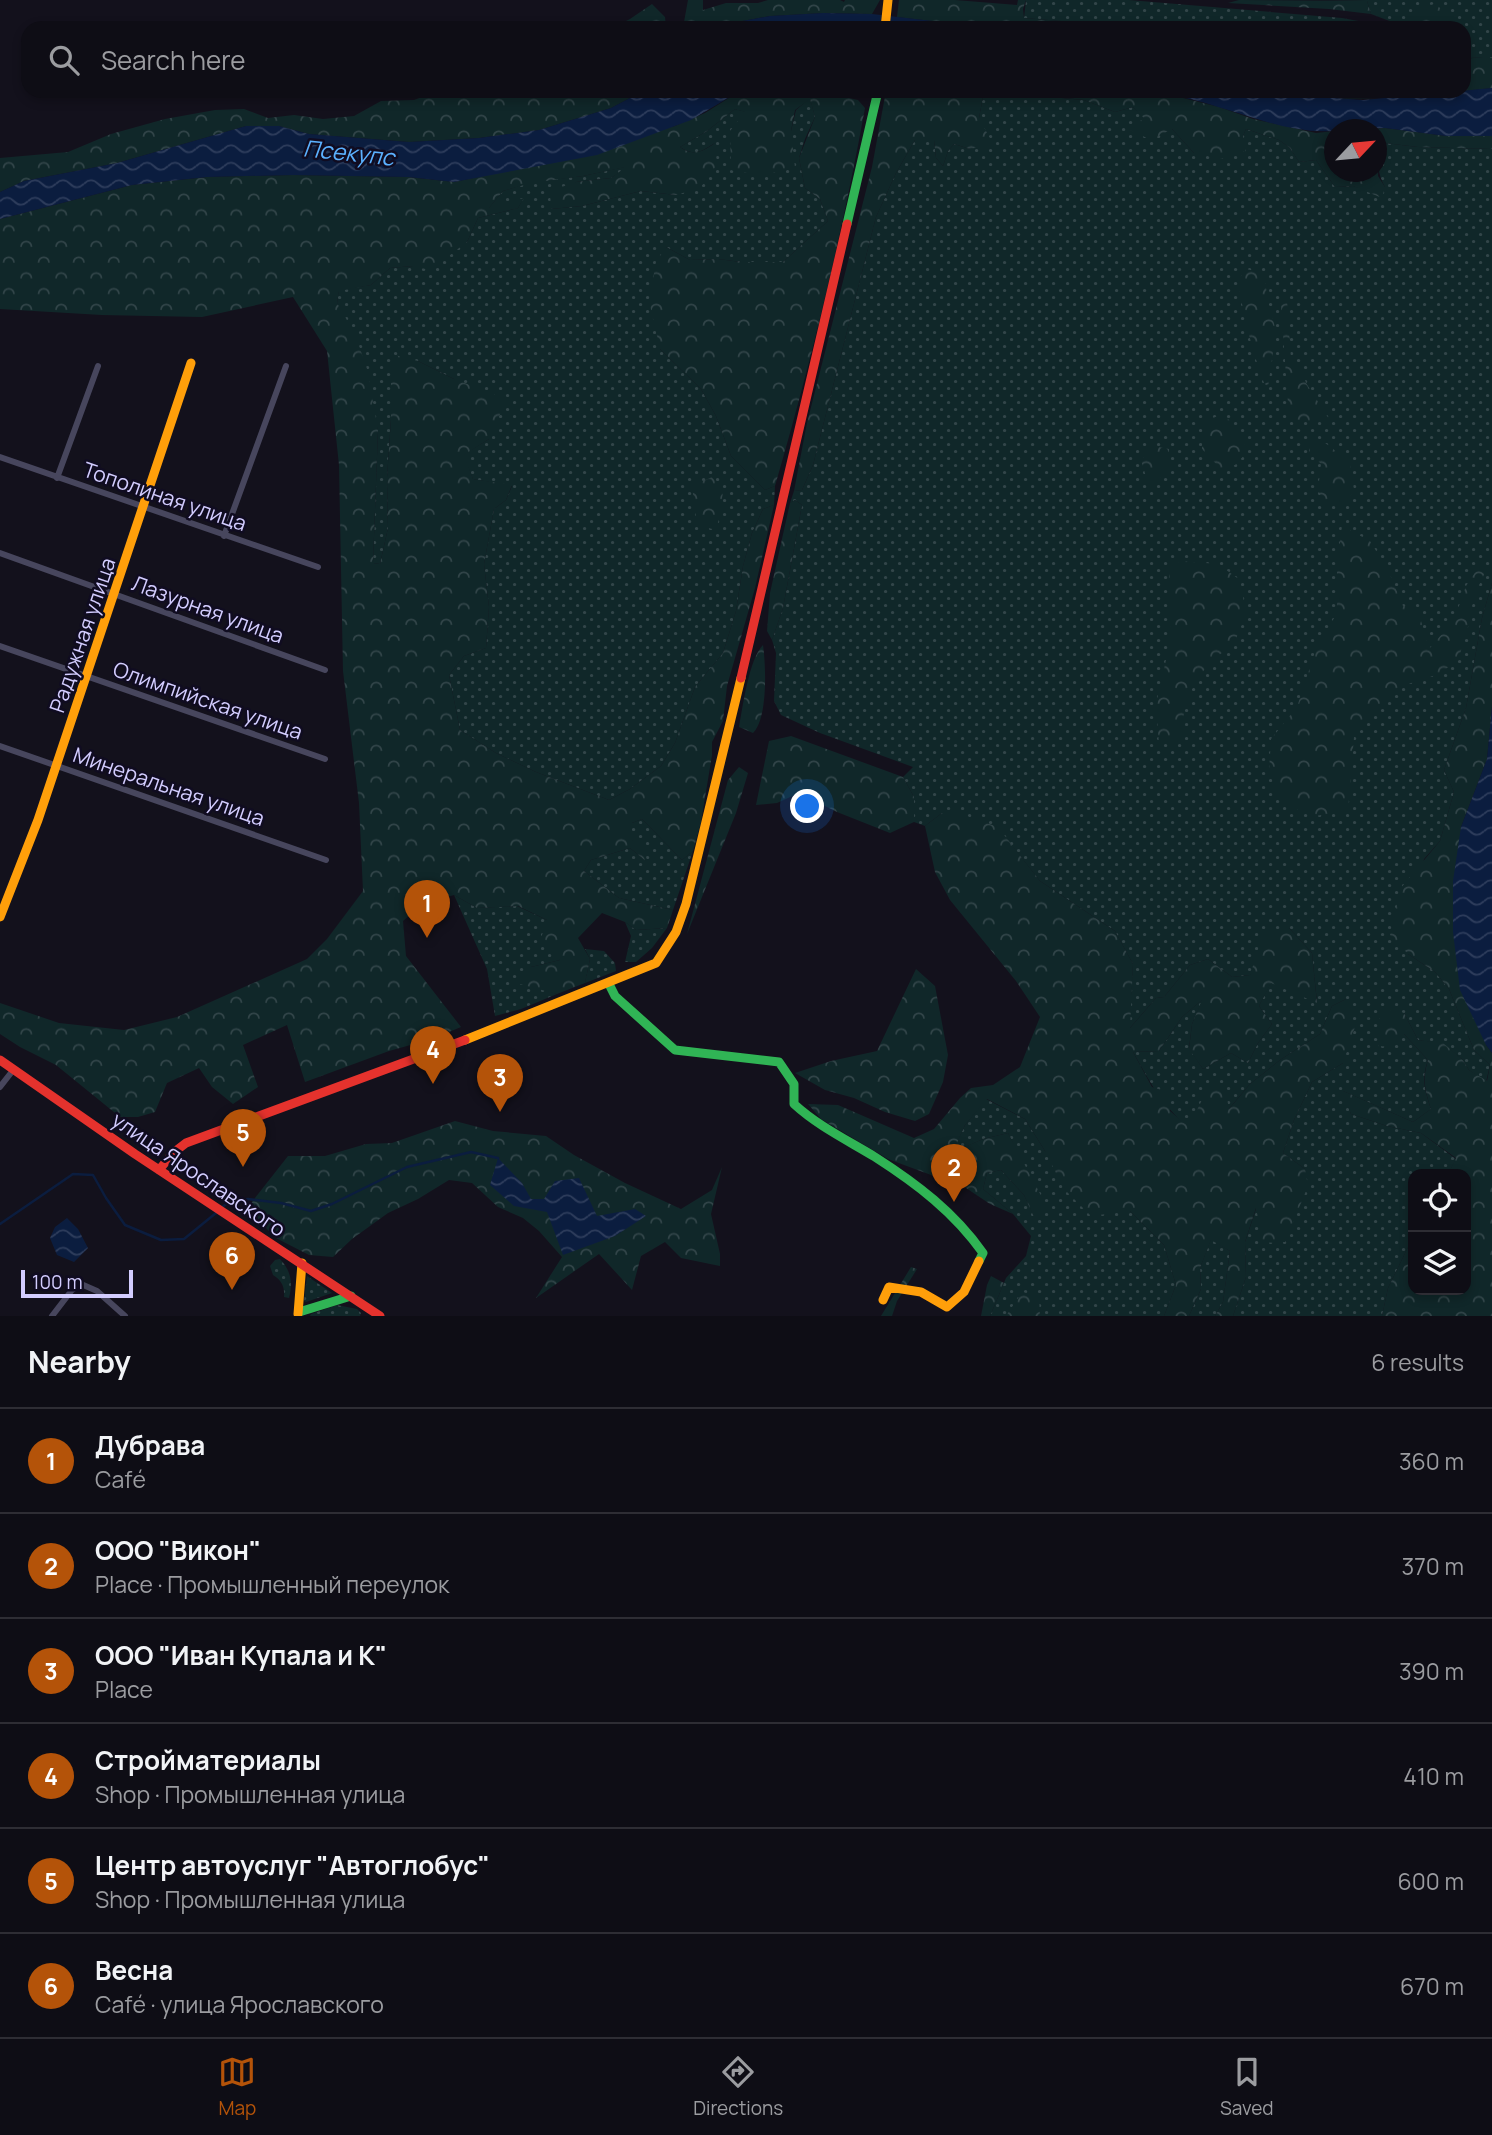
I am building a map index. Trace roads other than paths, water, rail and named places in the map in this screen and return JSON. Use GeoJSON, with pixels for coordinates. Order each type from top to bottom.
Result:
{"type":"FeatureCollection","features":[{"type":"Feature","properties":{"kind":"main road"},"geometry":{"type":"LineString","coordinates":[[886,21],[888,0]]}},
{"type":"Feature","properties":{"kind":"main road"},"geometry":{"type":"LineString","coordinates":[[159,1170],[173,1153],[186,1143],[484,1033],[656,964],[676,932],[686,904],[877,98]]}},
{"type":"Feature","properties":{"kind":"main road","name":"Радужная улица"},"geometry":{"type":"LineString","coordinates":[[0,917],[38,820],[191,363]]}},
{"type":"Feature","properties":{"kind":"main road"},"geometry":{"type":"LineString","coordinates":[[609,984],[615,996],[675,1050],[779,1062],[794,1084],[794,1104],[808,1117],[898,1171],[934,1198],[969,1231],[983,1253],[964,1292],[947,1307],[921,1292],[889,1287],[883,1300]]}},
{"type":"Feature","properties":{"kind":"main road","name":"улица Ярославского"},"geometry":{"type":"LineString","coordinates":[[0,1060],[159,1170],[380,1316]]}},
{"type":"Feature","properties":{"kind":"main road"},"geometry":{"type":"LineString","coordinates":[[302,1264],[298,1314],[351,1296]]}},
{"type":"Feature","properties":{"kind":"street"},"geometry":{"type":"LineString","coordinates":[[57,478],[98,366]]}},
{"type":"Feature","properties":{"kind":"street"},"geometry":{"type":"LineString","coordinates":[[224,536],[286,366]]}},
{"type":"Feature","properties":{"kind":"street","name":"Тополиная улица"},"geometry":{"type":"LineString","coordinates":[[0,457],[318,567]]}},
{"type":"Feature","properties":{"kind":"street","name":"Лазурная улица"},"geometry":{"type":"LineString","coordinates":[[0,553],[325,670]]}},
{"type":"Feature","properties":{"kind":"street","name":"Олимпийская улица"},"geometry":{"type":"LineString","coordinates":[[0,646],[325,759]]}},
{"type":"Feature","properties":{"kind":"street","name":"Минеральная улица"},"geometry":{"type":"LineString","coordinates":[[0,746],[326,860]]}},
{"type":"Feature","properties":{"kind":"street"},"geometry":{"type":"LineString","coordinates":[[0,1087],[14,1069]]}},
{"type":"Feature","properties":{"kind":"street"},"geometry":{"type":"LineString","coordinates":[[52,1316],[72,1290],[81,1284],[97,1291],[125,1316]]}},
{"type":"Feature","properties":{"kind":"water"},"geometry":{"type":"Polygon","coordinates":[[[872,14],[932,21],[742,21],[770,16],[872,14]]]}},
{"type":"Feature","properties":{"kind":"water"},"geometry":{"type":"Polygon","coordinates":[[[1492,88],[1492,136],[1446,136],[1387,128],[1387,119],[1324,119],[1324,131],[1304,130],[1186,98],[1363,100],[1471,98],[1471,90],[1492,88]]]}},
{"type":"Feature","properties":{"kind":"water","name":"Псекупс"},"geometry":{"type":"Polygon","coordinates":[[[630,98],[728,98],[691,120],[597,155],[454,182],[408,177],[207,177],[132,185],[0,219],[0,192],[24,181],[117,163],[246,126],[279,126],[309,134],[409,142],[479,138],[539,130],[611,108],[630,98]]]}},
{"type":"Feature","properties":{"kind":"water"},"geometry":{"type":"Polygon","coordinates":[[[1492,706],[1492,1053],[1460,990],[1453,932],[1453,881],[1461,827],[1487,759],[1492,706]]]}},
{"type":"Feature","properties":{"kind":"water"},"geometry":{"type":"Polygon","coordinates":[[[498,1158],[522,1183],[531,1199],[544,1199],[555,1181],[579,1178],[597,1216],[635,1209],[646,1216],[615,1236],[563,1255],[547,1212],[514,1206],[490,1185],[498,1158]]]}},
{"type":"Feature","properties":{"kind":"water"},"geometry":{"type":"Polygon","coordinates":[[[67,1218],[78,1229],[88,1248],[74,1262],[57,1255],[50,1238],[55,1227],[67,1218]]]}},
{"type":"Feature","properties":{"kind":"waterway"},"geometry":{"type":"LineString","coordinates":[[222,1207],[248,1199],[281,1203],[311,1211],[332,1204],[407,1167],[471,1152],[498,1158]]}},
{"type":"Feature","properties":{"kind":"waterway"},"geometry":{"type":"LineString","coordinates":[[0,1224],[73,1174],[93,1175],[125,1225],[161,1240],[184,1239],[216,1213]]}},
{"type":"Feature","properties":{"kind":"place","name":"Дубрава"},"geometry":{"type":"Point","coordinates":[427,938]}},
{"type":"Feature","properties":{"kind":"place","name":"Стройматериалы"},"geometry":{"type":"Point","coordinates":[433,1084]}},
{"type":"Feature","properties":{"kind":"place","name":"ООО \"Иван Купала и К\""},"geometry":{"type":"Point","coordinates":[500,1112]}},
{"type":"Feature","properties":{"kind":"place","name":"Центр автоуслуг \"Автоглобус\""},"geometry":{"type":"Point","coordinates":[243,1167]}},
{"type":"Feature","properties":{"kind":"place","name":"ООО \"Викон\""},"geometry":{"type":"Point","coordinates":[954,1202]}},
{"type":"Feature","properties":{"kind":"place","name":"Весна"},"geometry":{"type":"Point","coordinates":[232,1290]}}]}
